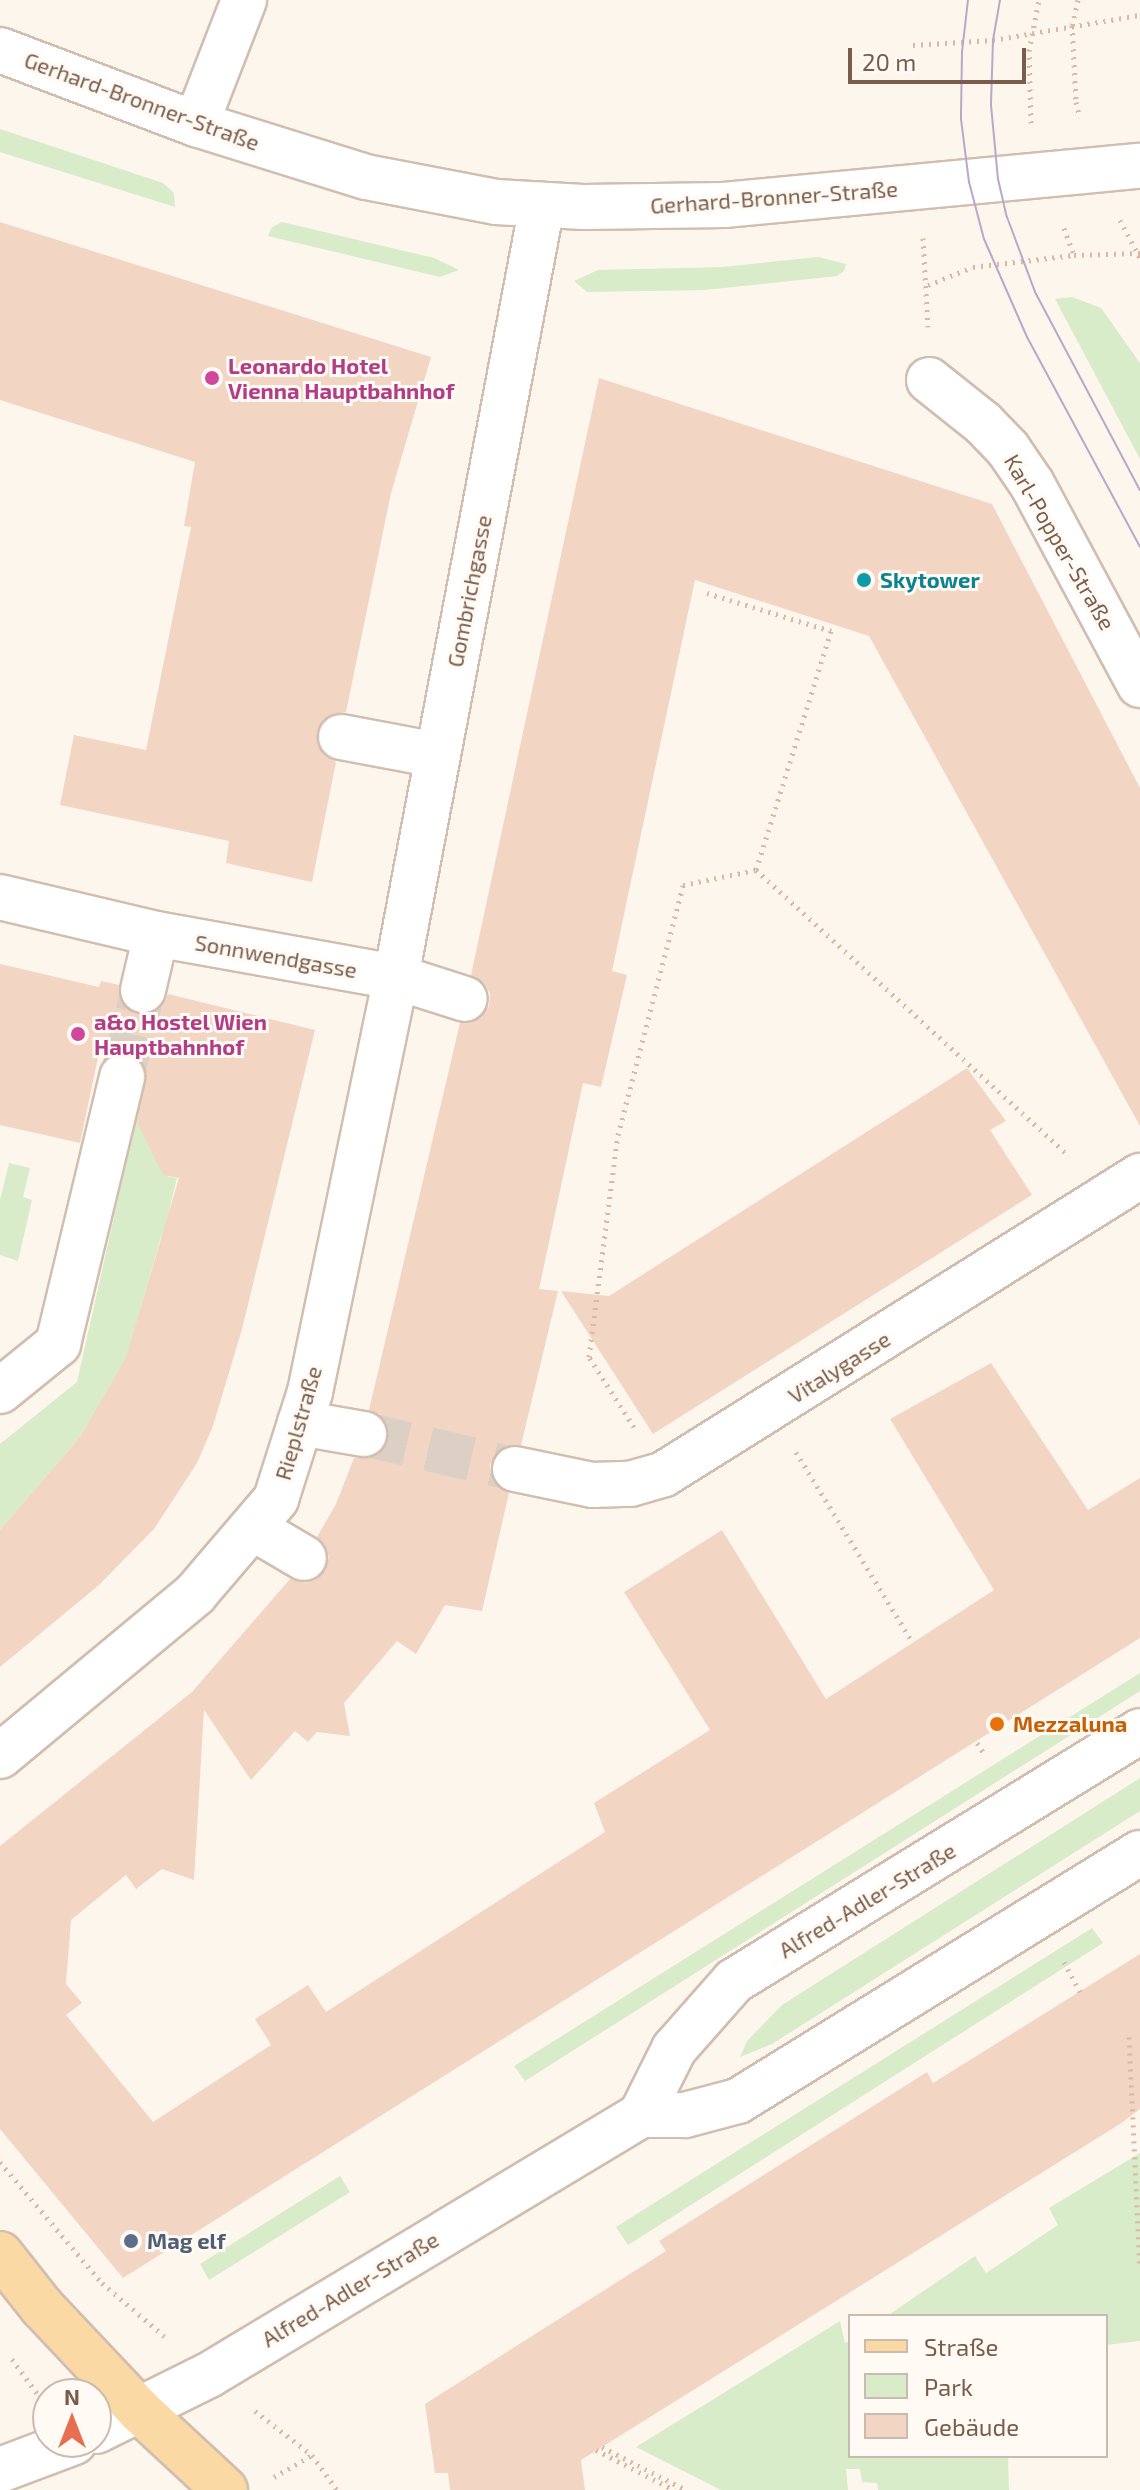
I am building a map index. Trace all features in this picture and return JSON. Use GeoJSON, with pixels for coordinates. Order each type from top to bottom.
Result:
{"type":"FeatureCollection","features":[{"type":"Feature","properties":{"kind":"main road"},"geometry":{"type":"LineString","coordinates":[[0,2254],[42,2307],[140,2411],[244,2486]]}},
{"type":"Feature","properties":{"kind":"street"},"geometry":{"type":"LineString","coordinates":[[196,124],[244,0]]}},
{"type":"Feature","properties":{"kind":"street","name":"Gerhard-Bronner-Straße"},"geometry":{"type":"LineString","coordinates":[[0,50],[196,124],[366,177],[496,202],[724,205],[1140,166]]}},
{"type":"Feature","properties":{"kind":"street","name":"Gombrichgasse"},"geometry":{"type":"LineString","coordinates":[[396,977],[542,205]]}},
{"type":"Feature","properties":{"kind":"street","name":"Karl-Popper-Straße"},"geometry":{"type":"LineString","coordinates":[[929,380],[983,423],[1008,449],[1032,484],[1140,685]]}},
{"type":"Feature","properties":{"kind":"street"},"geometry":{"type":"LineString","coordinates":[[341,737],[437,755]]}},
{"type":"Feature","properties":{"kind":"street","name":"Sonnwendgasse"},"geometry":{"type":"LineString","coordinates":[[0,897],[156,934],[396,977],[465,999]]}},
{"type":"Feature","properties":{"kind":"street"},"geometry":{"type":"LineString","coordinates":[[143,990],[156,934]]}},
{"type":"Feature","properties":{"kind":"street","name":"Rieplstraße"},"geometry":{"type":"LineString","coordinates":[[0,1756],[195,1594],[276,1499],[300,1423],[396,977]]}},
{"type":"Feature","properties":{"kind":"street"},"geometry":{"type":"LineString","coordinates":[[0,1391],[58,1344],[122,1077]]}},
{"type":"Feature","properties":{"kind":"street","name":"Vitalygasse"},"geometry":{"type":"LineString","coordinates":[[515,1469],[592,1485],[630,1484],[664,1474],[1126,1186]]}},
{"type":"Feature","properties":{"kind":"street"},"geometry":{"type":"LineString","coordinates":[[300,1423],[364,1434]]}},
{"type":"Feature","properties":{"kind":"street"},"geometry":{"type":"LineString","coordinates":[[253,1528],[304,1558]]}},
{"type":"Feature","properties":{"kind":"street","name":"Alfred-Adler-Straße"},"geometry":{"type":"LineString","coordinates":[[112,2424],[209,2375],[641,2115],[674,2049],[734,1981],[1140,1731]]}},
{"type":"Feature","properties":{"kind":"street"},"geometry":{"type":"LineString","coordinates":[[641,2115],[685,2115],[738,2101],[1140,1853]]}},
{"type":"Feature","properties":{"kind":"street"},"geometry":{"type":"LineString","coordinates":[[0,2470],[32,2458]]}},
{"type":"Feature","properties":{"kind":"path"},"geometry":{"type":"LineString","coordinates":[[1028,113],[1032,33],[1039,0]]}},
{"type":"Feature","properties":{"kind":"path"},"geometry":{"type":"LineString","coordinates":[[1078,0],[1072,25],[1076,102],[1096,171]]}},
{"type":"Feature","properties":{"kind":"path"},"geometry":{"type":"LineString","coordinates":[[913,45],[978,42],[1140,15]]}},
{"type":"Feature","properties":{"kind":"path"},"geometry":{"type":"LineString","coordinates":[[923,245],[929,380]]}},
{"type":"Feature","properties":{"kind":"path"},"geometry":{"type":"LineString","coordinates":[[927,285],[973,267],[1074,255]]}},
{"type":"Feature","properties":{"kind":"path"},"geometry":{"type":"LineString","coordinates":[[707,593],[831,631],[756,870]]}},
{"type":"Feature","properties":{"kind":"path"},"geometry":{"type":"LineString","coordinates":[[756,870],[1126,1186]]}},
{"type":"Feature","properties":{"kind":"path"},"geometry":{"type":"LineString","coordinates":[[664,1474],[589,1357],[618,1135],[683,885],[756,870]]}},
{"type":"Feature","properties":{"kind":"path"},"geometry":{"type":"LineString","coordinates":[[770,1410],[911,1640]]}},
{"type":"Feature","properties":{"kind":"path"},"geometry":{"type":"LineString","coordinates":[[977,1743],[983,1752]]}},
{"type":"Feature","properties":{"kind":"path"},"geometry":{"type":"LineString","coordinates":[[1129,2037],[1140,2269]]}},
{"type":"Feature","properties":{"kind":"path"},"geometry":{"type":"LineString","coordinates":[[0,2162],[102,2283],[209,2375],[312,2455],[337,2490]]}},
{"type":"Feature","properties":{"kind":"path"},"geometry":{"type":"LineString","coordinates":[[8,2353],[32,2386]]}},
{"type":"Feature","properties":{"kind":"path"},"geometry":{"type":"LineString","coordinates":[[674,2490],[599,2449],[686,2490]]}},
{"type":"Feature","properties":{"kind":"path"},"geometry":{"type":"LineString","coordinates":[[244,2486],[312,2455]]}},
{"type":"Feature","properties":{"kind":"green space"},"geometry":{"type":"Polygon","coordinates":[[[0,129],[163,183],[174,193],[175,207],[0,152],[0,129]]]}},
{"type":"Feature","properties":{"kind":"green space"},"geometry":{"type":"Polygon","coordinates":[[[282,222],[434,258],[459,270],[440,277],[268,236],[272,227],[282,222]]]}},
{"type":"Feature","properties":{"kind":"green space"},"geometry":{"type":"Polygon","coordinates":[[[818,257],[846,264],[844,271],[837,276],[705,290],[587,292],[574,281],[598,270],[722,267],[818,257]]]}},
{"type":"Feature","properties":{"kind":"green space"},"geometry":{"type":"Polygon","coordinates":[[[1072,297],[1101,308],[1140,363],[1140,459],[1055,299],[1072,297]]]}},
{"type":"Feature","properties":{"kind":"green space"},"geometry":{"type":"Polygon","coordinates":[[[142,1092],[184,1102],[167,1176],[177,1178],[169,1211],[181,1215],[161,1237],[122,1372],[80,1437],[0,1530],[0,1444],[77,1382],[142,1092]]]}},
{"type":"Feature","properties":{"kind":"green space"},"geometry":{"type":"Polygon","coordinates":[[[9,1163],[30,1168],[23,1197],[32,1200],[18,1261],[0,1255],[0,1200],[9,1163]]]}},
{"type":"Feature","properties":{"kind":"green space"},"geometry":{"type":"Polygon","coordinates":[[[1140,1673],[1140,1691],[525,2081],[514,2066],[1140,1673]]]}},
{"type":"Feature","properties":{"kind":"green space"},"geometry":{"type":"Polygon","coordinates":[[[1140,1778],[1140,1811],[772,2044],[740,2057],[747,2041],[782,2005],[1140,1778]]]}},
{"type":"Feature","properties":{"kind":"green space"},"geometry":{"type":"Polygon","coordinates":[[[1092,1928],[1103,1943],[628,2245],[616,2227],[1092,1928]]]}},
{"type":"Feature","properties":{"kind":"green space"},"geometry":{"type":"Polygon","coordinates":[[[1140,2153],[1140,2341],[1108,2345],[1108,2314],[890,2314],[975,2256],[986,2273],[1058,2225],[1049,2208],[1140,2153]]]}},
{"type":"Feature","properties":{"kind":"green space"},"geometry":{"type":"Polygon","coordinates":[[[340,2176],[350,2192],[209,2280],[200,2264],[340,2176]]]}},
{"type":"Feature","properties":{"kind":"green space"},"geometry":{"type":"Polygon","coordinates":[[[840,2321],[845,2343],[848,2342],[848,2458],[1008,2458],[1009,2490],[878,2490],[877,2483],[862,2482],[860,2469],[846,2469],[848,2490],[721,2490],[636,2447],[840,2321]]]}},
{"type":"Feature","properties":{"kind":"building"},"geometry":{"type":"Polygon","coordinates":[[[0,222],[431,357],[391,493],[346,712],[332,714],[323,720],[317,732],[318,746],[325,756],[336,762],[312,882],[226,863],[229,841],[60,805],[74,735],[146,750],[191,527],[184,526],[195,462],[0,400],[0,222]]]}},
{"type":"Feature","properties":{"kind":"building"},"geometry":{"type":"Polygon","coordinates":[[[599,378],[992,504],[1140,788],[1140,1126],[869,636],[695,580],[612,971],[627,975],[601,1087],[583,1083],[539,1289],[558,1291],[521,1445],[506,1446],[496,1453],[490,1465],[492,1478],[498,1487],[509,1493],[482,1611],[445,1605],[416,1654],[397,1641],[344,1703],[350,1736],[317,1732],[308,1742],[295,1731],[251,1780],[204,1710],[194,1880],[162,1869],[136,1889],[126,1875],[71,1920],[66,1984],[82,2003],[66,2015],[153,2122],[271,2045],[255,2019],[308,1985],[326,2012],[605,1832],[594,1803],[710,1730],[624,1592],[722,1530],[826,1699],[994,1590],[890,1419],[991,1363],[1088,1510],[1140,1478],[1140,1638],[123,2278],[0,2129],[0,1846],[192,1692],[290,1579],[305,1583],[316,1580],[325,1571],[329,1557],[325,1545],[317,1537],[336,1504],[354,1458],[373,1457],[384,1449],[388,1439],[387,1425],[381,1415],[369,1410],[460,1023],[481,1018],[489,1006],[490,994],[484,983],[471,975],[599,378]]]}},
{"type":"Feature","properties":{"kind":"building"},"geometry":{"type":"Polygon","coordinates":[[[0,964],[99,987],[101,981],[119,985],[119,998],[125,1008],[138,1014],[151,1014],[161,1008],[168,994],[315,1030],[242,1329],[213,1426],[197,1463],[154,1529],[99,1585],[0,1667],[0,1530],[80,1437],[125,1360],[179,1178],[163,1175],[137,1122],[146,1071],[140,1059],[129,1053],[116,1053],[105,1059],[100,1048],[80,1143],[0,1125],[0,964]]]}},
{"type":"Feature","properties":{"kind":"building"},"geometry":{"type":"Polygon","coordinates":[[[967,1068],[1006,1121],[990,1130],[1032,1195],[653,1434],[561,1291],[609,1296],[967,1068]]]}},
{"type":"Feature","properties":{"kind":"building"},"geometry":{"type":"Polygon","coordinates":[[[1140,1954],[1140,2109],[1120,2124],[581,2460],[585,2490],[450,2490],[448,2473],[435,2473],[425,2404],[666,2251],[659,2241],[927,2072],[933,2083],[1140,1954]]]}},
{"type":"Feature","properties":{"kind":"tunnel"},"geometry":{"type":"LineString","coordinates":[[122,1077],[143,990]]}},
{"type":"Feature","properties":{"kind":"tunnel"},"geometry":{"type":"LineString","coordinates":[[364,1434],[515,1469]]}},
{"type":"Feature","properties":{"kind":"tram line"},"geometry":{"type":"LineString","coordinates":[[968,0],[962,52],[961,119],[969,182],[984,239],[1027,337],[1140,547]]}},
{"type":"Feature","properties":{"kind":"tram line"},"geometry":{"type":"LineString","coordinates":[[1000,0],[993,40],[991,105],[998,179],[1007,217],[1035,292],[1140,490]]}},
{"type":"Feature","properties":{"kind":"place","name":"Leonardo Hotel Vienna Hauptbahnhof"},"geometry":{"type":"Point","coordinates":[212,378]}},
{"type":"Feature","properties":{"kind":"place","name":"Skytower"},"geometry":{"type":"Point","coordinates":[864,580]}},
{"type":"Feature","properties":{"kind":"place","name":"a&o Hostel Wien Hauptbahnhof"},"geometry":{"type":"Point","coordinates":[78,1034]}},
{"type":"Feature","properties":{"kind":"place","name":"Mezzaluna"},"geometry":{"type":"Point","coordinates":[997,1724]}},
{"type":"Feature","properties":{"kind":"place","name":"Mag elf"},"geometry":{"type":"Point","coordinates":[131,2241]}}]}
